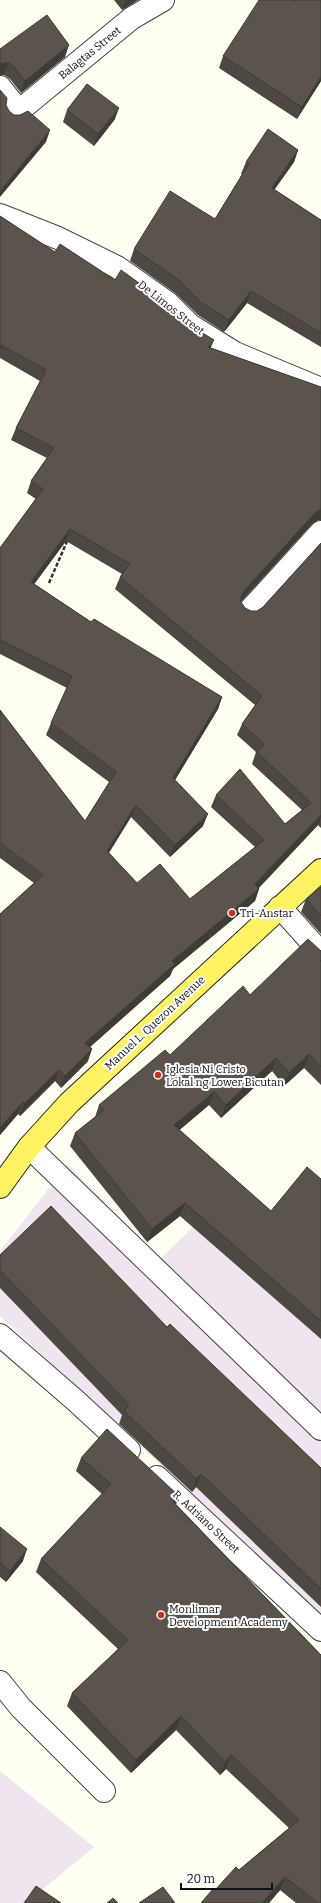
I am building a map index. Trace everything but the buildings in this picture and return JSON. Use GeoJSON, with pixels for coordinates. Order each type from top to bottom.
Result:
{"type":"FeatureCollection","features":[{"type":"Feature","properties":{"kind":"main road","name":"Manuel L. Quezon Avenue"},"geometry":{"type":"LineString","coordinates":[[0,1187],[29,1147],[69,1103],[321,870]]}},
{"type":"Feature","properties":{"kind":"street","name":"Balagtas Street"},"geometry":{"type":"LineString","coordinates":[[0,87],[16,113],[132,18],[163,0]]}},
{"type":"Feature","properties":{"kind":"street","name":"De Limos Street"},"geometry":{"type":"LineString","coordinates":[[0,215],[58,238],[117,267],[168,303],[190,325],[235,353],[321,390]]}},
{"type":"Feature","properties":{"kind":"street"},"geometry":{"type":"LineString","coordinates":[[249,611],[321,532]]}},
{"type":"Feature","properties":{"kind":"street"},"geometry":{"type":"LineString","coordinates":[[280,907],[321,952]]}},
{"type":"Feature","properties":{"kind":"street"},"geometry":{"type":"LineString","coordinates":[[29,1147],[321,1429]]}},
{"type":"Feature","properties":{"kind":"street","name":"R. Adriano Street"},"geometry":{"type":"LineString","coordinates":[[0,1335],[76,1401],[321,1630]]}},
{"type":"Feature","properties":{"kind":"street"},"geometry":{"type":"LineString","coordinates":[[0,1682],[21,1708],[104,1791]]}},
{"type":"Feature","properties":{"kind":"path"},"geometry":{"type":"LineString","coordinates":[[49,583],[70,534]]}},
{"type":"Feature","properties":{"kind":"shaded area"},"geometry":{"type":"Polygon","coordinates":[[[68,1164],[159,1260],[194,1226],[321,1338],[321,1613],[0,1316],[0,1251],[68,1164]]]}},
{"type":"Feature","properties":{"kind":"shaded area"},"geometry":{"type":"Polygon","coordinates":[[[0,1771],[94,1847],[26,1903],[0,1903],[0,1771]]]}},
{"type":"Feature","properties":{"kind":"place","name":"Tri-Anstar"},"geometry":{"type":"Point","coordinates":[232,913]}},
{"type":"Feature","properties":{"kind":"place","name":"Iglesia Ni Cristo Lokal ng Lower Bicutan"},"geometry":{"type":"Point","coordinates":[158,1075]}},
{"type":"Feature","properties":{"kind":"place","name":"Monlimar Development Academy"},"geometry":{"type":"Point","coordinates":[161,1615]}}]}
